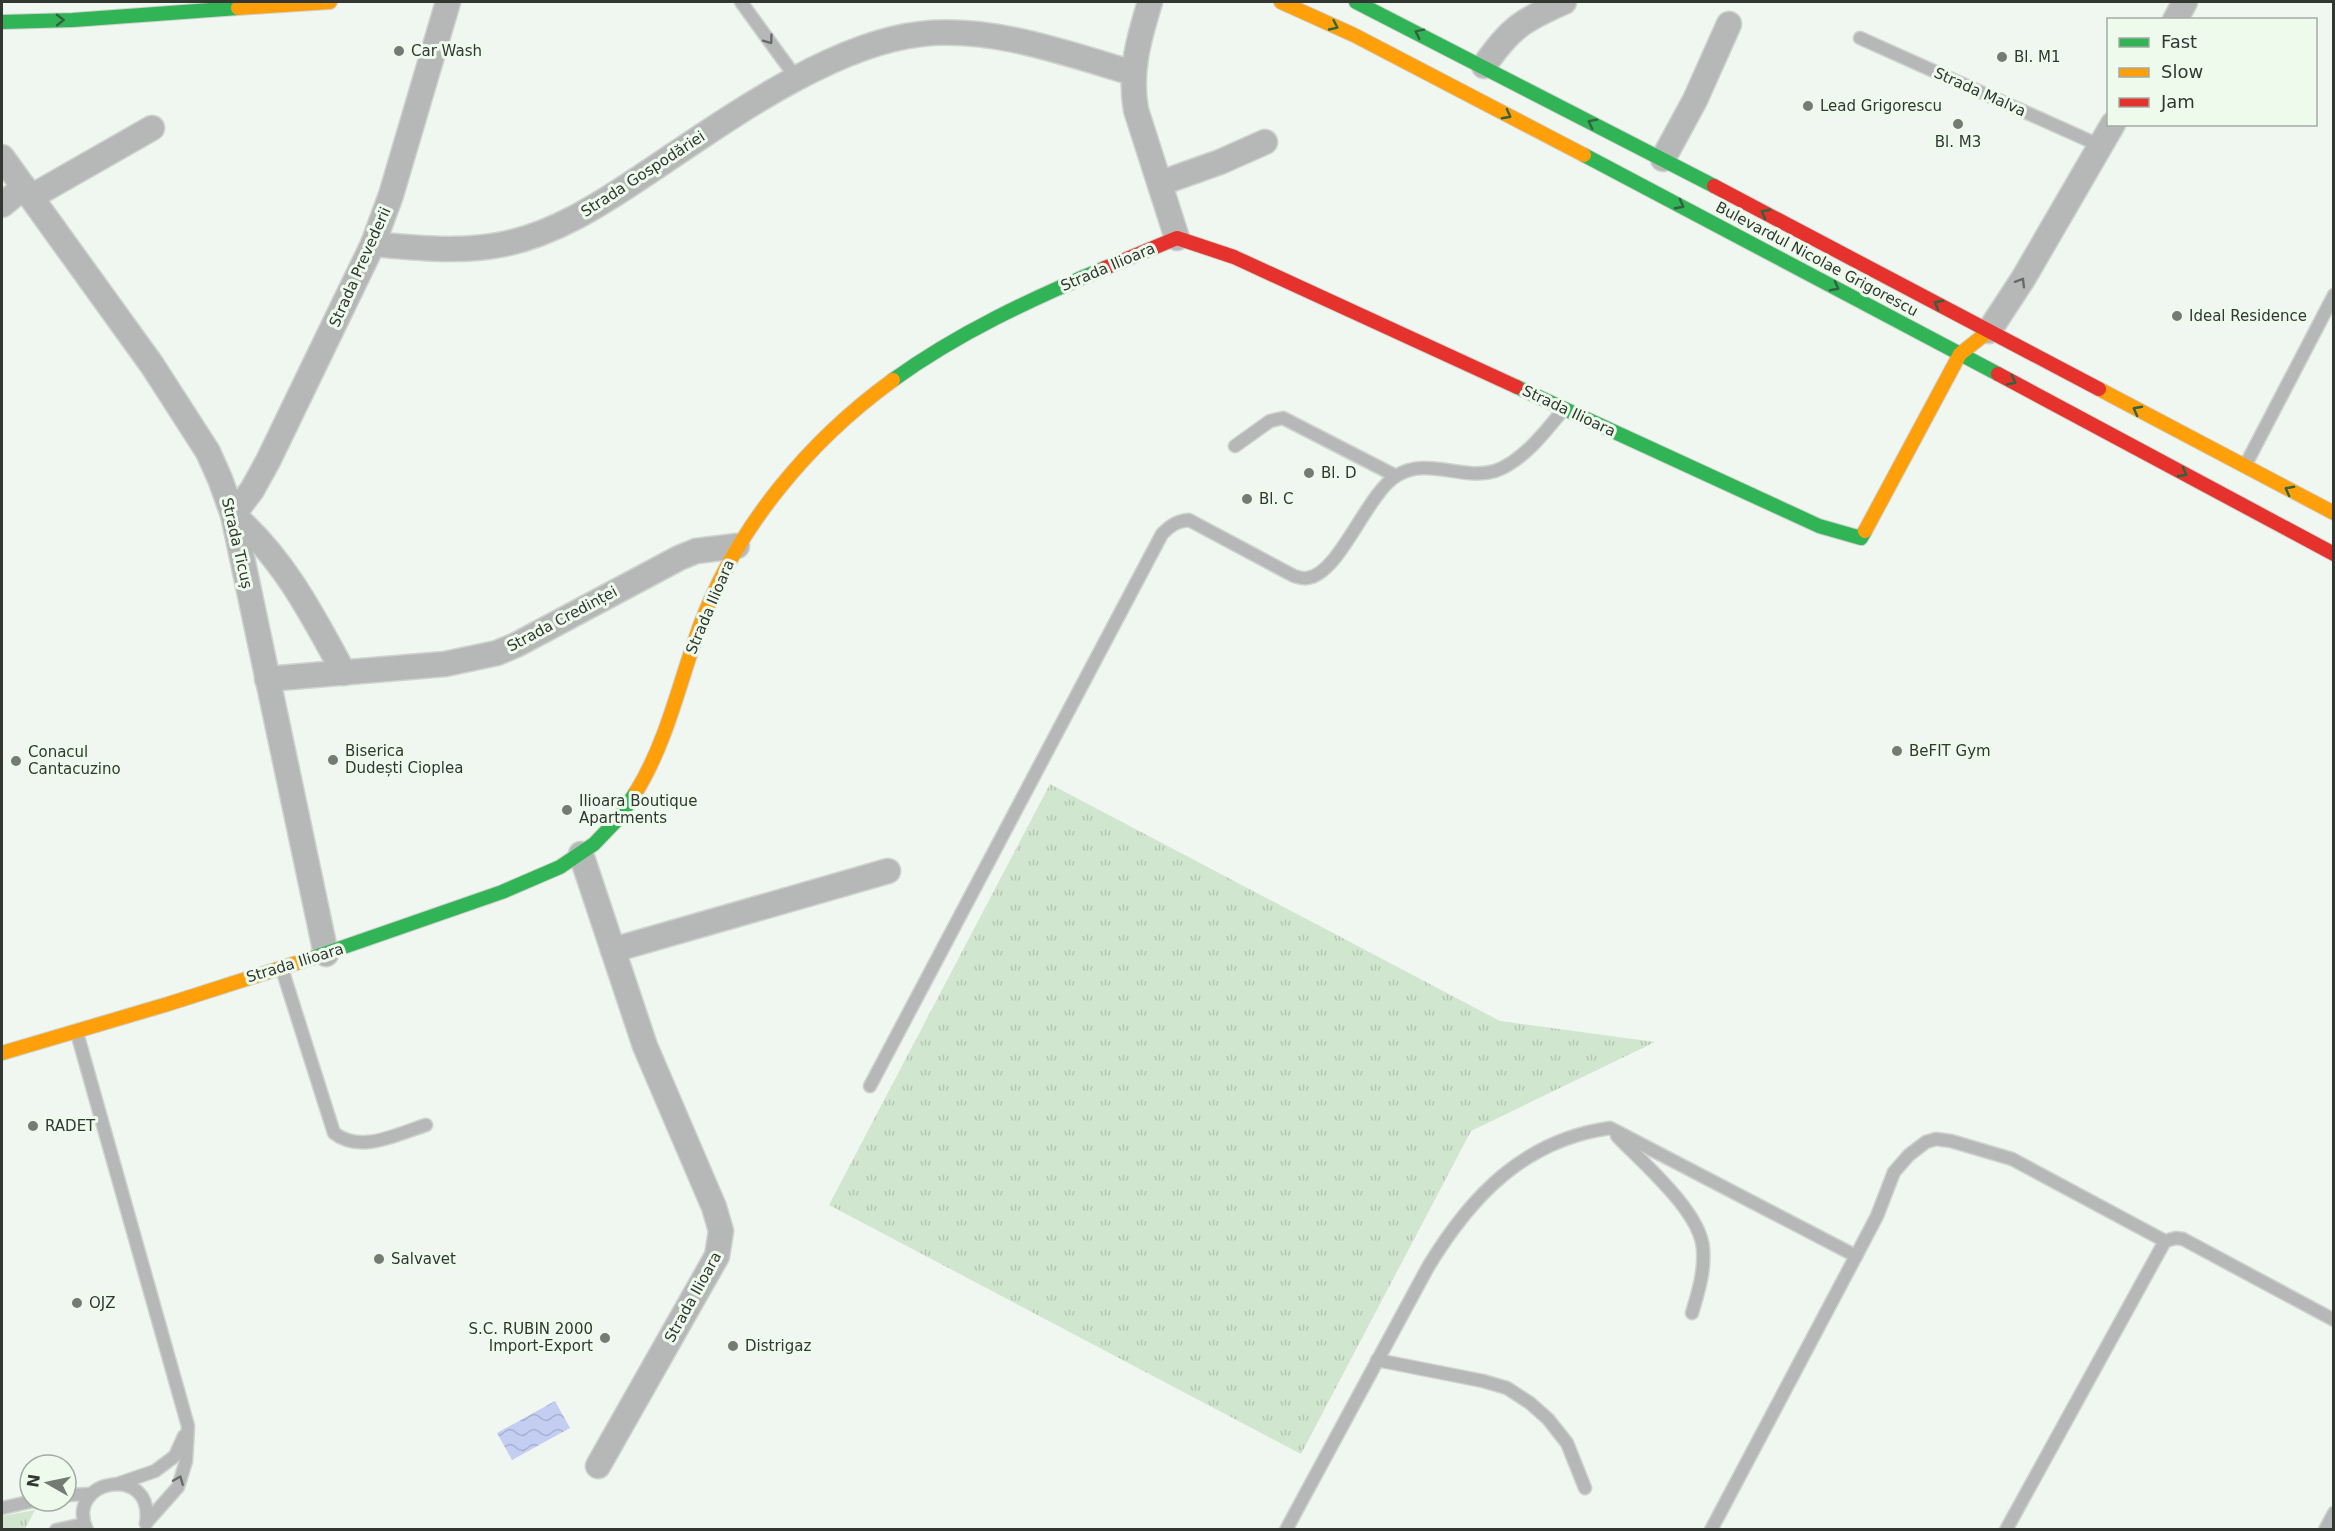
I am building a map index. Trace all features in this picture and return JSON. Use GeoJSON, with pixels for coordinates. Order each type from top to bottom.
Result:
{"type":"FeatureCollection","features":[{"type":"Feature","properties":{"kind":"main road"},"geometry":{"type":"LineString","coordinates":[[2,22],[73,20],[330,2]]}},
{"type":"Feature","properties":{"kind":"main road","name":"Bulevardul Nicolae Grigorescu"},"geometry":{"type":"LineString","coordinates":[[1281,2],[1354,35],[1439,79],[2334,554]]}},
{"type":"Feature","properties":{"kind":"main road","name":"Bulevardul Nicolae Grigorescu"},"geometry":{"type":"LineString","coordinates":[[1356,2],[1663,159],[2334,513]]}},
{"type":"Feature","properties":{"kind":"main road","name":"Strada Ilioara"},"geometry":{"type":"LineString","coordinates":[[2,1053],[326,954],[534,879],[581,854],[604,834],[636,794],[650,766],[704,614],[737,546],[764,507],[829,434],[882,388],[940,350],[1024,304],[1177,237],[1234,257],[1810,522],[1861,538],[1960,354]]}},
{"type":"Feature","properties":{"kind":"main road"},"geometry":{"type":"LineString","coordinates":[[1960,354],[1989,331]]}},
{"type":"Feature","properties":{"kind":"street","name":"Strada Prevederii"},"geometry":{"type":"LineString","coordinates":[[232,515],[252,490],[268,461],[373,244],[391,195],[448,2]]}},
{"type":"Feature","properties":{"kind":"street"},"geometry":{"type":"LineString","coordinates":[[1150,2],[1137,47],[1133,92],[1136,110],[1177,237]]}},
{"type":"Feature","properties":{"kind":"street"},"geometry":{"type":"LineString","coordinates":[[1484,66],[1499,44],[1514,28],[1564,2]]}},
{"type":"Feature","properties":{"kind":"street"},"geometry":{"type":"LineString","coordinates":[[2176,18],[2185,2]]}},
{"type":"Feature","properties":{"kind":"street"},"geometry":{"type":"LineString","coordinates":[[1663,159],[1695,100],[1729,24]]}},
{"type":"Feature","properties":{"kind":"street","name":"Strada Gospodăriei"},"geometry":{"type":"LineString","coordinates":[[373,244],[468,249],[504,244],[534,235],[600,204],[712,130],[797,79],[831,61],[879,43],[909,35],[940,32],[1013,40],[1133,73]]}},
{"type":"Feature","properties":{"kind":"street"},"geometry":{"type":"LineString","coordinates":[[1989,331],[2112,126]]}},
{"type":"Feature","properties":{"kind":"street"},"geometry":{"type":"LineString","coordinates":[[2,205],[152,128]]}},
{"type":"Feature","properties":{"kind":"street"},"geometry":{"type":"LineString","coordinates":[[1161,183],[1220,162],[1265,142]]}},
{"type":"Feature","properties":{"kind":"street","name":"Strada Ticuș"},"geometry":{"type":"LineString","coordinates":[[2,157],[152,365],[208,452],[220,479],[232,515],[326,954]]}},
{"type":"Feature","properties":{"kind":"street"},"geometry":{"type":"LineString","coordinates":[[232,515],[257,538],[281,568],[307,606],[344,673]]}},
{"type":"Feature","properties":{"kind":"street","name":"Strada Credinței"},"geometry":{"type":"LineString","coordinates":[[267,679],[445,664],[497,653],[679,558],[696,551],[737,546]]}},
{"type":"Feature","properties":{"kind":"street","name":"Strada Ilioara"},"geometry":{"type":"LineString","coordinates":[[581,854],[659,1083],[714,1206],[721,1239],[717,1256],[598,1466]]}},
{"type":"Feature","properties":{"kind":"street"},"geometry":{"type":"LineString","coordinates":[[613,950],[888,871]]}},
{"type":"Feature","properties":{"kind":"lane"},"geometry":{"type":"LineString","coordinates":[[741,2],[797,79]]}},
{"type":"Feature","properties":{"kind":"lane","name":"Strada Malva"},"geometry":{"type":"LineString","coordinates":[[1860,38],[2101,146]]}},
{"type":"Feature","properties":{"kind":"lane"},"geometry":{"type":"LineString","coordinates":[[2245,466],[2334,295]]}},
{"type":"Feature","properties":{"kind":"lane"},"geometry":{"type":"LineString","coordinates":[[870,1086],[1162,534],[1178,521],[1189,520],[1294,576],[1305,579],[1313,577],[1328,566],[1378,493],[1396,476],[1409,470],[1422,468],[1478,473],[1495,471],[1514,460],[1564,409]]}},
{"type":"Feature","properties":{"kind":"lane"},"geometry":{"type":"LineString","coordinates":[[1235,446],[1270,421],[1283,418],[1396,476]]}},
{"type":"Feature","properties":{"kind":"lane"},"geometry":{"type":"LineString","coordinates":[[282,968],[334,1133],[344,1141],[357,1144],[426,1125]]}},
{"type":"Feature","properties":{"kind":"lane"},"geometry":{"type":"LineString","coordinates":[[76,1031],[188,1426],[186,1461],[177,1487],[145,1526]]}},
{"type":"Feature","properties":{"kind":"lane"},"geometry":{"type":"LineString","coordinates":[[1610,1128],[1681,1203],[1699,1229],[1703,1249],[1702,1274],[1692,1313]]}},
{"type":"Feature","properties":{"kind":"lane"},"geometry":{"type":"LineString","coordinates":[[1286,1530],[1446,1237],[1469,1207],[1490,1186],[1516,1164],[1544,1148],[1569,1137],[1610,1128],[1856,1256]]}},
{"type":"Feature","properties":{"kind":"lane"},"geometry":{"type":"LineString","coordinates":[[1711,1530],[1877,1216],[1894,1172],[1909,1155],[1926,1142],[1936,1139],[1951,1141],[2012,1159],[2165,1241],[2183,1239],[2334,1320]]}},
{"type":"Feature","properties":{"kind":"lane"},"geometry":{"type":"LineString","coordinates":[[2006,1530],[2165,1241]]}},
{"type":"Feature","properties":{"kind":"lane"},"geometry":{"type":"LineString","coordinates":[[1377,1360],[1483,1381],[1507,1388],[1530,1402],[1548,1419],[1567,1443],[1585,1488]]}},
{"type":"Feature","properties":{"kind":"lane"},"geometry":{"type":"LineString","coordinates":[[56,1530],[86,1527],[86,1503],[91,1494],[99,1487],[110,1483],[120,1483],[155,1471],[175,1456],[188,1426]]}},
{"type":"Feature","properties":{"kind":"lane"},"geometry":{"type":"LineString","coordinates":[[120,1483],[139,1493],[147,1512],[145,1526]]}},
{"type":"Feature","properties":{"kind":"lane"},"geometry":{"type":"LineString","coordinates":[[78,1495],[91,1494]]}},
{"type":"Feature","properties":{"kind":"lane"},"geometry":{"type":"LineString","coordinates":[[2,1508],[18,1504]]}},
{"type":"Feature","properties":{"kind":"lane"},"geometry":{"type":"LineString","coordinates":[[2325,1530],[2334,1513]]}},
{"type":"Feature","properties":{"kind":"green space"},"geometry":{"type":"Polygon","coordinates":[[[1050,784],[1500,1021],[1655,1042],[1471,1131],[1301,1454],[829,1205],[1050,784]]]}},
{"type":"Feature","properties":{"kind":"green space"},"geometry":{"type":"Polygon","coordinates":[[[33,1513],[25,1529],[2,1529],[2,1516],[33,1513]]]}},
{"type":"Feature","properties":{"kind":"water"},"geometry":{"type":"Polygon","coordinates":[[[555,1401],[570,1428],[512,1460],[497,1433],[555,1401]]]}},
{"type":"Feature","properties":{"kind":"traffic: fast"},"geometry":{"type":"LineString","coordinates":[[1356,2],[1714,186]]}},
{"type":"Feature","properties":{"kind":"traffic: fast"},"geometry":{"type":"LineString","coordinates":[[2,22],[73,20],[238,8]]}},
{"type":"Feature","properties":{"kind":"traffic: fast"},"geometry":{"type":"LineString","coordinates":[[1584,155],[1998,374]]}},
{"type":"Feature","properties":{"kind":"traffic: fast"},"geometry":{"type":"LineString","coordinates":[[893,380],[969,332],[1105,268]]}},
{"type":"Feature","properties":{"kind":"traffic: fast"},"geometry":{"type":"LineString","coordinates":[[1517,387],[1819,526],[1861,538],[1865,531]]}},
{"type":"Feature","properties":{"kind":"traffic: fast"},"geometry":{"type":"LineString","coordinates":[[312,958],[502,892],[560,867],[594,844],[618,819],[636,792]]}},
{"type":"Feature","properties":{"kind":"traffic: slow"},"geometry":{"type":"LineString","coordinates":[[238,8],[330,2]]}},
{"type":"Feature","properties":{"kind":"traffic: slow"},"geometry":{"type":"LineString","coordinates":[[1281,2],[1354,35],[1584,155]]}},
{"type":"Feature","properties":{"kind":"traffic: slow"},"geometry":{"type":"LineString","coordinates":[[1865,531],[1960,354],[1989,331]]}},
{"type":"Feature","properties":{"kind":"traffic: slow"},"geometry":{"type":"LineString","coordinates":[[636,792],[657,752],[701,623],[716,587],[735,553],[779,488],[805,458],[862,404],[893,380]]}},
{"type":"Feature","properties":{"kind":"traffic: slow"},"geometry":{"type":"LineString","coordinates":[[2099,389],[2334,513]]}},
{"type":"Feature","properties":{"kind":"traffic: slow"},"geometry":{"type":"LineString","coordinates":[[2,1053],[312,958]]}},
{"type":"Feature","properties":{"kind":"traffic: jam"},"geometry":{"type":"LineString","coordinates":[[1714,186],[2099,389]]}},
{"type":"Feature","properties":{"kind":"traffic: jam"},"geometry":{"type":"LineString","coordinates":[[1105,268],[1177,238],[1234,257],[1517,387]]}},
{"type":"Feature","properties":{"kind":"traffic: jam"},"geometry":{"type":"LineString","coordinates":[[1998,374],[2334,554]]}},
{"type":"Feature","properties":{"kind":"place","name":"Car Wash"},"geometry":{"type":"Point","coordinates":[399,51]}},
{"type":"Feature","properties":{"kind":"place","name":"Bl. M1"},"geometry":{"type":"Point","coordinates":[2002,57]}},
{"type":"Feature","properties":{"kind":"place","name":"Lead Grigorescu"},"geometry":{"type":"Point","coordinates":[1808,106]}},
{"type":"Feature","properties":{"kind":"place","name":"Bl. M3"},"geometry":{"type":"Point","coordinates":[1958,124]}},
{"type":"Feature","properties":{"kind":"place","name":"Ideal Residence"},"geometry":{"type":"Point","coordinates":[2177,316]}},
{"type":"Feature","properties":{"kind":"place","name":"Bl. D"},"geometry":{"type":"Point","coordinates":[1309,473]}},
{"type":"Feature","properties":{"kind":"place","name":"Bl. C"},"geometry":{"type":"Point","coordinates":[1247,499]}},
{"type":"Feature","properties":{"kind":"place","name":"BeFIT Gym"},"geometry":{"type":"Point","coordinates":[1897,751]}},
{"type":"Feature","properties":{"kind":"place","name":"Biserica Dudești Cioplea"},"geometry":{"type":"Point","coordinates":[333,760]}},
{"type":"Feature","properties":{"kind":"place","name":"Conacul Cantacuzino"},"geometry":{"type":"Point","coordinates":[16,761]}},
{"type":"Feature","properties":{"kind":"place","name":"Ilioara Boutique Apartments"},"geometry":{"type":"Point","coordinates":[567,810]}},
{"type":"Feature","properties":{"kind":"place","name":"RADET"},"geometry":{"type":"Point","coordinates":[33,1126]}},
{"type":"Feature","properties":{"kind":"place","name":"Salvavet"},"geometry":{"type":"Point","coordinates":[379,1259]}},
{"type":"Feature","properties":{"kind":"place","name":"OJZ"},"geometry":{"type":"Point","coordinates":[77,1303]}},
{"type":"Feature","properties":{"kind":"place","name":"S.C. RUBIN 2000 Import-Export"},"geometry":{"type":"Point","coordinates":[605,1338]}},
{"type":"Feature","properties":{"kind":"place","name":"Distrigaz"},"geometry":{"type":"Point","coordinates":[733,1346]}}]}
